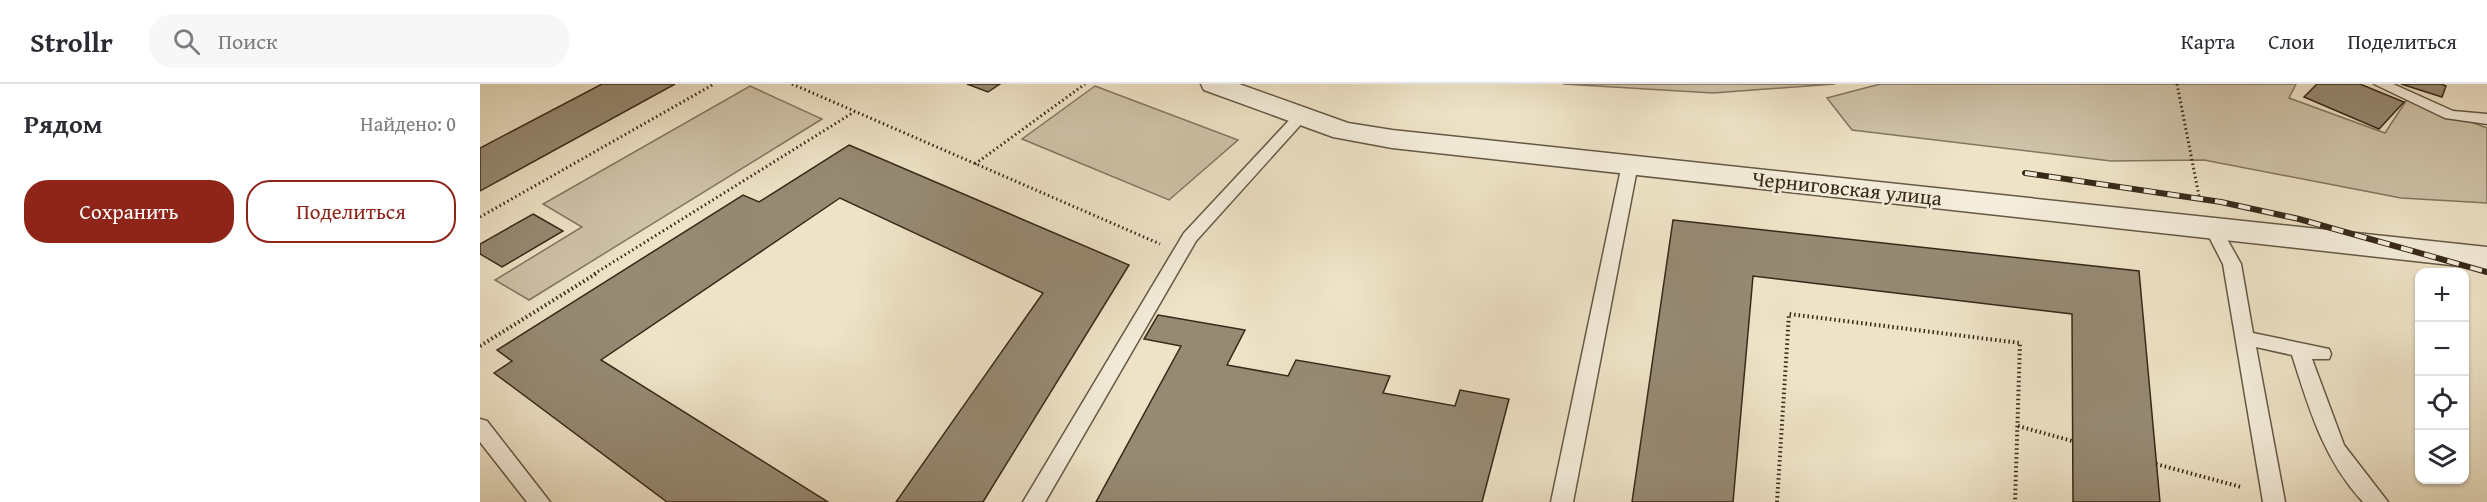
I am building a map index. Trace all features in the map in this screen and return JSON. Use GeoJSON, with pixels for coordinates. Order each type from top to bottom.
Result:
{"type":"FeatureCollection","features":[{"type":"Feature","properties":{"kind":"street","name":"Черниговская улица"},"geometry":{"type":"LineString","coordinates":[[1214,84],[1343,132],[1392,139],[2487,258]]}},
{"type":"Feature","properties":{"kind":"lane"},"geometry":{"type":"LineString","coordinates":[[2380,84],[2450,115],[2487,119]]}},
{"type":"Feature","properties":{"kind":"lane"},"geometry":{"type":"LineString","coordinates":[[1034,502],[1190,237],[1300,117]]}},
{"type":"Feature","properties":{"kind":"lane"},"geometry":{"type":"LineString","coordinates":[[1562,502],[1630,165]]}},
{"type":"Feature","properties":{"kind":"lane"},"geometry":{"type":"LineString","coordinates":[[2212,227],[2232,264],[2274,502]]}},
{"type":"Feature","properties":{"kind":"lane"},"geometry":{"type":"LineString","coordinates":[[2245,338],[2322,354]]}},
{"type":"Feature","properties":{"kind":"lane"},"geometry":{"type":"LineString","coordinates":[[2300,350],[2330,442],[2354,480],[2377,502]]}},
{"type":"Feature","properties":{"kind":"lane"},"geometry":{"type":"LineString","coordinates":[[480,427],[539,502]]}},
{"type":"Feature","properties":{"kind":"path"},"geometry":{"type":"LineString","coordinates":[[480,217],[714,84]]}},
{"type":"Feature","properties":{"kind":"path"},"geometry":{"type":"LineString","coordinates":[[792,84],[1181,253]]}},
{"type":"Feature","properties":{"kind":"path"},"geometry":{"type":"LineString","coordinates":[[975,164],[1085,84]]}},
{"type":"Feature","properties":{"kind":"path"},"geometry":{"type":"LineString","coordinates":[[2177,84],[2199,198],[2212,227]]}},
{"type":"Feature","properties":{"kind":"path"},"geometry":{"type":"LineString","coordinates":[[480,346],[854,112]]}},
{"type":"Feature","properties":{"kind":"path"},"geometry":{"type":"LineString","coordinates":[[1777,502],[1789,314],[2020,343],[2015,502]]}},
{"type":"Feature","properties":{"kind":"path"},"geometry":{"type":"LineString","coordinates":[[2018,426],[2072,441]]}},
{"type":"Feature","properties":{"kind":"path"},"geometry":{"type":"LineString","coordinates":[[2156,464],[2241,487]]}},
{"type":"Feature","properties":{"kind":"shaded area"},"geometry":{"type":"Polygon","coordinates":[[[1563,84],[1835,84],[1713,93],[1563,84]]]}},
{"type":"Feature","properties":{"kind":"shaded area"},"geometry":{"type":"Polygon","coordinates":[[[1880,84],[2296,84],[2289,98],[2385,133],[2408,98],[2487,128],[2487,203],[2401,198],[2204,160],[2111,161],[1852,130],[1827,98],[1880,84]]]}},
{"type":"Feature","properties":{"kind":"shaded area"},"geometry":{"type":"Polygon","coordinates":[[[750,86],[822,119],[529,300],[495,280],[582,227],[543,204],[750,86]]]}},
{"type":"Feature","properties":{"kind":"shaded area"},"geometry":{"type":"Polygon","coordinates":[[[1095,86],[1238,140],[1169,200],[1022,139],[1095,86]]]}},
{"type":"Feature","properties":{"kind":"building"},"geometry":{"type":"Polygon","coordinates":[[[602,84],[675,84],[480,191],[480,148],[602,84]]]}},
{"type":"Feature","properties":{"kind":"building"},"geometry":{"type":"Polygon","coordinates":[[[967,84],[1000,84],[988,92],[967,84]]]}},
{"type":"Feature","properties":{"kind":"building"},"geometry":{"type":"Polygon","coordinates":[[[2317,84],[2360,84],[2404,102],[2379,129],[2304,97],[2317,84]]]}},
{"type":"Feature","properties":{"kind":"building"},"geometry":{"type":"Polygon","coordinates":[[[2401,84],[2441,84],[2446,86],[2442,97],[2401,84]]]}},
{"type":"Feature","properties":{"kind":"building"},"geometry":{"type":"Polygon","coordinates":[[[849,145],[1129,265],[983,502],[896,502],[1043,293],[840,198],[601,360],[828,502],[667,502],[494,373],[512,361],[497,350],[743,195],[759,202],[849,145]]]}},
{"type":"Feature","properties":{"kind":"building"},"geometry":{"type":"Polygon","coordinates":[[[533,214],[563,231],[502,267],[480,254],[480,244],[533,214]]]}},
{"type":"Feature","properties":{"kind":"building"},"geometry":{"type":"Polygon","coordinates":[[[1673,220],[2139,271],[2160,502],[2073,502],[2072,314],[1753,276],[1733,502],[1632,502],[1673,220]]]}},
{"type":"Feature","properties":{"kind":"building"},"geometry":{"type":"Polygon","coordinates":[[[1158,315],[1245,330],[1227,365],[1288,376],[1296,360],[1390,376],[1383,393],[1455,406],[1460,390],[1509,399],[1482,502],[1096,502],[1181,346],[1144,339],[1158,315]]]}},
{"type":"Feature","properties":{"kind":"railway"},"geometry":{"type":"LineString","coordinates":[[2025,173],[2221,202],[2299,219],[2487,272]]}}]}
